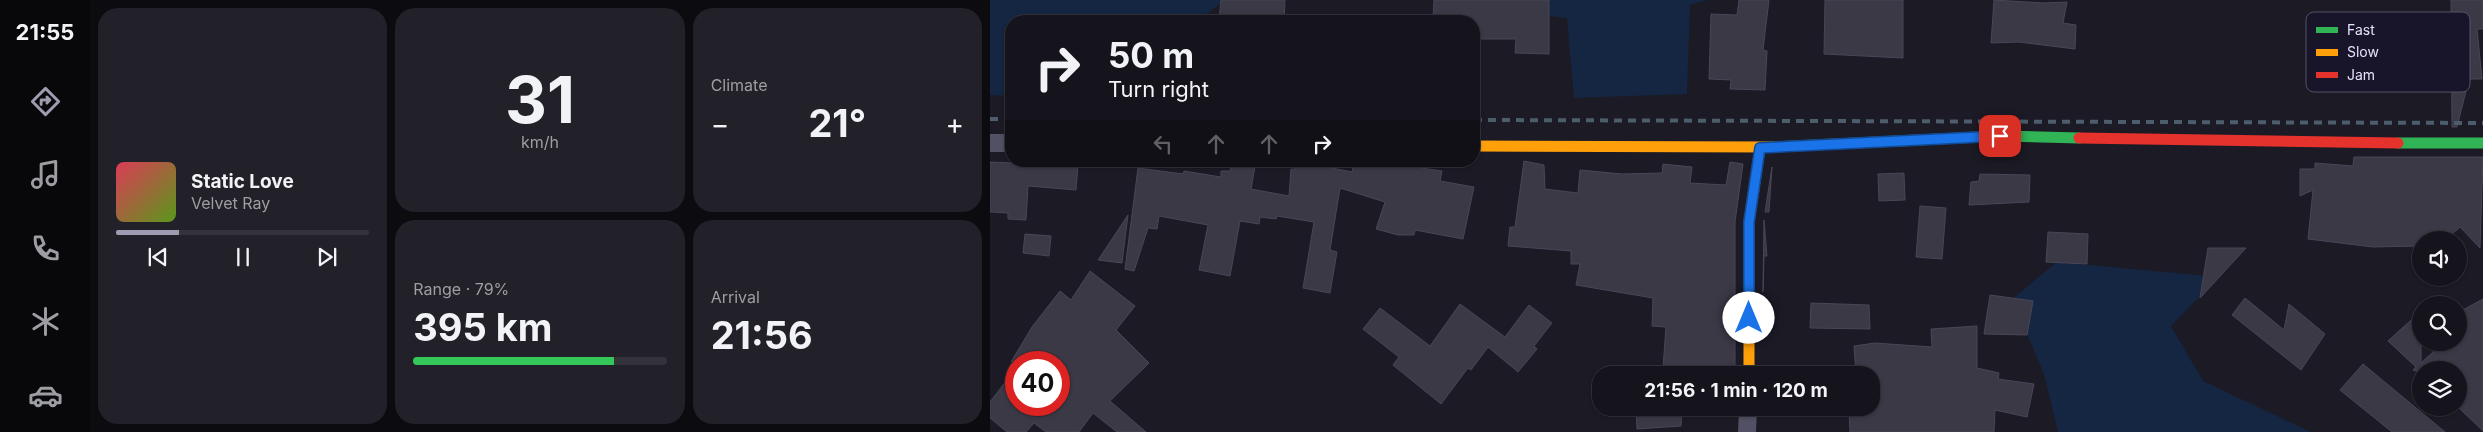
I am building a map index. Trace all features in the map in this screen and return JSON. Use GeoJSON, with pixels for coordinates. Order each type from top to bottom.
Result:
{"type":"FeatureCollection","features":[{"type":"Feature","properties":{"kind":"street"},"geometry":{"type":"LineString","coordinates":[[1480,146],[1760,148],[2000,136],[2290,143],[2483,143]]}},
{"type":"Feature","properties":{"kind":"street"},"geometry":{"type":"LineString","coordinates":[[990,143],[1005,142]]}},
{"type":"Feature","properties":{"kind":"street"},"geometry":{"type":"LineString","coordinates":[[1749,366],[1749,222],[1760,148]]}},
{"type":"Feature","properties":{"kind":"street"},"geometry":{"type":"LineString","coordinates":[[1747,432],[1748,416]]}},
{"type":"Feature","properties":{"kind":"water"},"geometry":{"type":"Polygon","coordinates":[[[990,0],[1225,0],[1205,15],[1005,15],[1005,96],[990,95],[990,0]]]}},
{"type":"Feature","properties":{"kind":"water"},"geometry":{"type":"Polygon","coordinates":[[[1462,0],[1708,0],[1690,5],[1687,94],[1574,98],[1567,18],[1479,7],[1462,0]]]}},
{"type":"Feature","properties":{"kind":"water"},"geometry":{"type":"Polygon","coordinates":[[[2057,262],[2219,277],[2171,326],[2203,381],[2311,432],[2058,432],[2044,374],[2012,299],[2057,262]]]}},
{"type":"Feature","properties":{"kind":"building"},"geometry":{"type":"Polygon","coordinates":[[[1221,0],[1285,0],[1284,15],[1220,15],[1221,0]]]}},
{"type":"Feature","properties":{"kind":"building"},"geometry":{"type":"Polygon","coordinates":[[[1434,0],[1549,0],[1549,54],[1515,53],[1516,39],[1480,39],[1480,15],[1433,15],[1434,0]]]}},
{"type":"Feature","properties":{"kind":"building"},"geometry":{"type":"Polygon","coordinates":[[[1739,0],[1769,0],[1763,50],[1767,51],[1765,90],[1730,89],[1731,80],[1709,79],[1711,14],[1737,15],[1739,0]]]}},
{"type":"Feature","properties":{"kind":"building"},"geometry":{"type":"Polygon","coordinates":[[[1825,0],[1903,0],[1903,58],[1824,54],[1825,0]]]}},
{"type":"Feature","properties":{"kind":"building"},"geometry":{"type":"Polygon","coordinates":[[[1994,0],[2044,3],[2067,2],[2063,23],[2076,25],[2075,49],[2019,42],[1991,43],[1994,0]]]}},
{"type":"Feature","properties":{"kind":"building"},"geometry":{"type":"Polygon","coordinates":[[[2451,0],[2483,0],[2483,29],[2477,29],[2482,79],[2470,79],[2470,12],[2451,12],[2451,0]]]}},
{"type":"Feature","properties":{"kind":"building"},"geometry":{"type":"Polygon","coordinates":[[[2452,92],[2466,92],[2457,127],[2452,127],[2452,92]]]}},
{"type":"Feature","properties":{"kind":"building"},"geometry":{"type":"Polygon","coordinates":[[[2354,157],[2483,157],[2480,248],[2467,234],[2467,231],[2464,231],[2460,227],[2455,231],[2412,231],[2412,246],[2373,247],[2308,239],[2313,190],[2300,196],[2300,169],[2315,169],[2315,163],[2353,166],[2354,157]]]}},
{"type":"Feature","properties":{"kind":"building"},"geometry":{"type":"Polygon","coordinates":[[[1524,161],[1544,165],[1545,189],[1578,193],[1580,170],[1622,174],[1662,173],[1663,164],[1692,167],[1690,183],[1726,185],[1730,162],[1743,164],[1735,222],[1735,366],[1663,366],[1666,327],[1652,326],[1653,298],[1576,285],[1580,264],[1571,264],[1571,251],[1508,246],[1510,227],[1515,227],[1524,161]]]}},
{"type":"Feature","properties":{"kind":"building"},"geometry":{"type":"Polygon","coordinates":[[[990,162],[1005,163],[1005,167],[1078,167],[1076,190],[1028,186],[1026,220],[1008,219],[1008,213],[990,212],[990,162]]]}},
{"type":"Feature","properties":{"kind":"building"},"geometry":{"type":"Polygon","coordinates":[[[1231,167],[1255,167],[1251,189],[1289,196],[1291,169],[1295,169],[1296,167],[1327,167],[1352,172],[1353,167],[1415,167],[1442,171],[1440,181],[1474,187],[1463,239],[1415,230],[1414,235],[1398,235],[1376,229],[1385,202],[1340,188],[1330,250],[1337,252],[1330,293],[1303,288],[1314,222],[1277,216],[1276,219],[1260,217],[1259,224],[1240,221],[1230,276],[1199,270],[1208,225],[1159,216],[1157,229],[1148,228],[1134,271],[1125,269],[1138,168],[1183,174],[1184,171],[1221,177],[1221,171],[1230,171],[1231,167]]]}},
{"type":"Feature","properties":{"kind":"building"},"geometry":{"type":"Polygon","coordinates":[[[1772,167],[1769,212],[1765,212],[1772,167]]]}},
{"type":"Feature","properties":{"kind":"building"},"geometry":{"type":"Polygon","coordinates":[[[1904,173],[1905,200],[1879,201],[1878,174],[1904,173]]]}},
{"type":"Feature","properties":{"kind":"building"},"geometry":{"type":"Polygon","coordinates":[[[1980,174],[2030,175],[2029,202],[1969,205],[1971,182],[1979,181],[1980,174]]]}},
{"type":"Feature","properties":{"kind":"building"},"geometry":{"type":"Polygon","coordinates":[[[1920,206],[1946,208],[1942,259],[1916,257],[1920,206]]]}},
{"type":"Feature","properties":{"kind":"building"},"geometry":{"type":"Polygon","coordinates":[[[1128,215],[1122,263],[1098,260],[1128,215]]]}},
{"type":"Feature","properties":{"kind":"building"},"geometry":{"type":"Polygon","coordinates":[[[1764,220],[1767,256],[1764,256],[1763,292],[1764,220]]]}},
{"type":"Feature","properties":{"kind":"building"},"geometry":{"type":"Polygon","coordinates":[[[2048,232],[2088,234],[2087,264],[2046,262],[2048,232]]]}},
{"type":"Feature","properties":{"kind":"building"},"geometry":{"type":"Polygon","coordinates":[[[1025,234],[1051,236],[1049,256],[1023,253],[1025,234]]]}},
{"type":"Feature","properties":{"kind":"building"},"geometry":{"type":"Polygon","coordinates":[[[2208,248],[2246,248],[2200,298],[2208,248]]]}},
{"type":"Feature","properties":{"kind":"building"},"geometry":{"type":"Polygon","coordinates":[[[1090,271],[1135,306],[1116,330],[1149,363],[1110,401],[1146,432],[1117,432],[1093,413],[1079,432],[1046,432],[1034,423],[1026,432],[1007,432],[990,418],[990,402],[1005,382],[1005,416],[1070,416],[1070,351],[1018,351],[1032,327],[1060,291],[1071,300],[1090,271]]]}},
{"type":"Feature","properties":{"kind":"building"},"geometry":{"type":"Polygon","coordinates":[[[1990,295],[2033,301],[2027,335],[1984,334],[1990,295]]]}},
{"type":"Feature","properties":{"kind":"building"},"geometry":{"type":"Polygon","coordinates":[[[2245,298],[2284,330],[2289,304],[2325,334],[2301,370],[2232,315],[2245,298]]]}},
{"type":"Feature","properties":{"kind":"building"},"geometry":{"type":"Polygon","coordinates":[[[2483,299],[2483,431],[2467,416],[2467,361],[2423,361],[2434,351],[2467,351],[2467,308],[2483,299]]]}},
{"type":"Feature","properties":{"kind":"building"},"geometry":{"type":"Polygon","coordinates":[[[1811,303],[1869,305],[1870,329],[1810,328],[1811,303]]]}},
{"type":"Feature","properties":{"kind":"building"},"geometry":{"type":"Polygon","coordinates":[[[1460,304],[1505,337],[1529,305],[1552,323],[1534,346],[1537,349],[1518,372],[1488,347],[1471,370],[1468,368],[1441,404],[1393,365],[1399,357],[1363,329],[1380,308],[1430,346],[1460,304]]]}},
{"type":"Feature","properties":{"kind":"building"},"geometry":{"type":"Polygon","coordinates":[[[2412,319],[2412,351],[2421,351],[2421,361],[2412,361],[2412,363],[2388,341],[2412,319]]]}},
{"type":"Feature","properties":{"kind":"building"},"geometry":{"type":"Polygon","coordinates":[[[1977,326],[1977,368],[1999,373],[1998,379],[2034,384],[2027,417],[1995,410],[1994,432],[1850,432],[1849,416],[1880,416],[1880,366],[1855,366],[1854,346],[1875,343],[1932,347],[1931,329],[1977,326]]]}},
{"type":"Feature","properties":{"kind":"building"},"geometry":{"type":"Polygon","coordinates":[[[2363,364],[2412,405],[2412,416],[2426,416],[2445,432],[2392,432],[2340,390],[2363,364]]]}},
{"type":"Feature","properties":{"kind":"building"},"geometry":{"type":"Polygon","coordinates":[[[1636,416],[1682,416],[1681,426],[1637,429],[1636,416]]]}},
{"type":"Feature","properties":{"kind":"railway"},"geometry":{"type":"LineString","coordinates":[[990,119],[1005,119]]}},
{"type":"Feature","properties":{"kind":"railway"},"geometry":{"type":"LineString","coordinates":[[1480,120],[2483,123]]}},
{"type":"Feature","properties":{"kind":"traffic: fast"},"geometry":{"type":"LineString","coordinates":[[1773,147],[2000,136],[2079,138]]}},
{"type":"Feature","properties":{"kind":"traffic: fast"},"geometry":{"type":"LineString","coordinates":[[2398,143],[2483,143]]}},
{"type":"Feature","properties":{"kind":"traffic: slow"},"geometry":{"type":"LineString","coordinates":[[1480,146],[1773,147]]}},
{"type":"Feature","properties":{"kind":"traffic: slow"},"geometry":{"type":"LineString","coordinates":[[1749,366],[1749,222],[1760,148]]}},
{"type":"Feature","properties":{"kind":"traffic: jam"},"geometry":{"type":"LineString","coordinates":[[2079,138],[2398,143]]}},
{"type":"Feature","properties":{"kind":"route"},"geometry":{"type":"LineString","coordinates":[[1749,318],[1749,222],[1760,148],[2000,136]]}}]}
